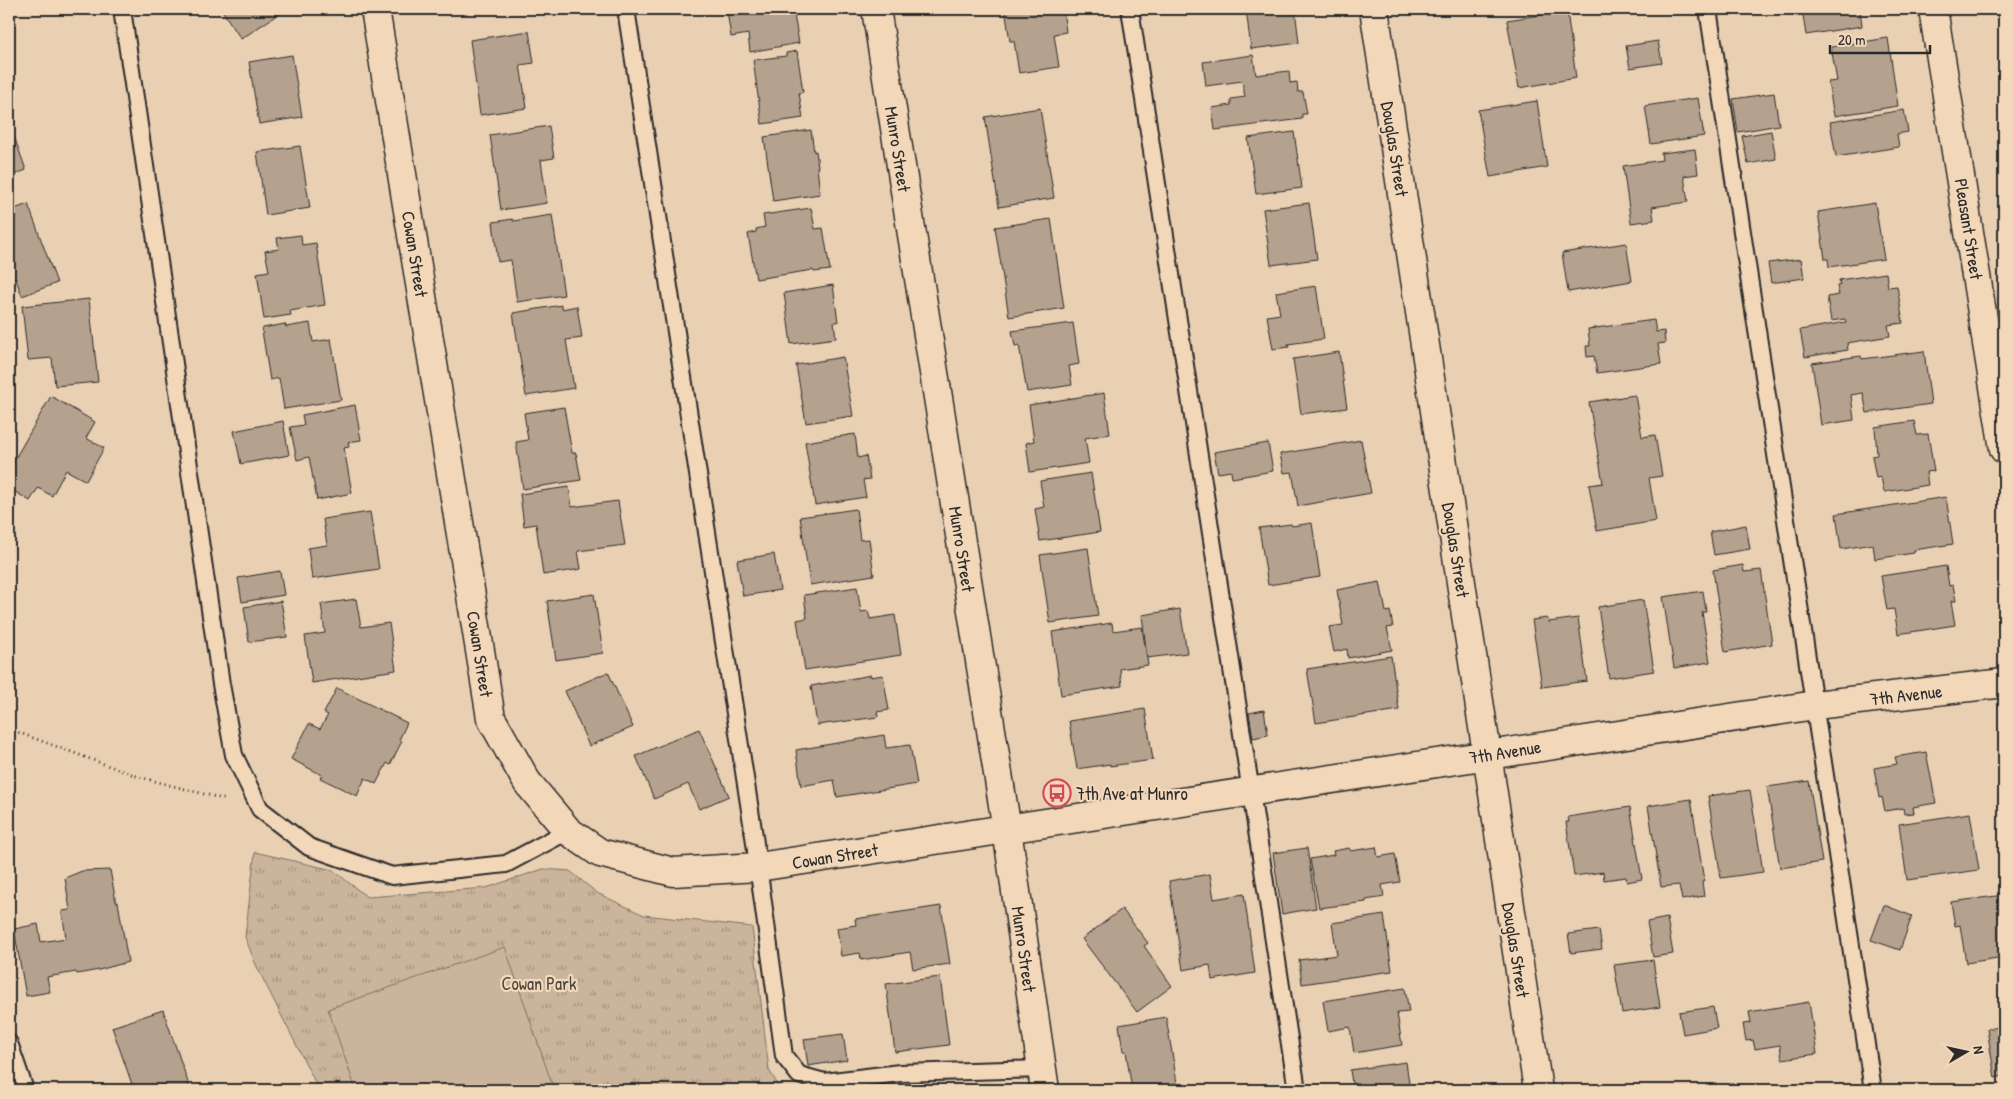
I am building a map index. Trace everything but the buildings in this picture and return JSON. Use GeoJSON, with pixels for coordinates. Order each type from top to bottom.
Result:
{"type":"FeatureCollection","features":[{"type":"Feature","properties":{"kind":"street","name":"Cowan Street"},"geometry":{"type":"LineString","coordinates":[[375,9],[491,718],[527,782],[568,832],[600,853],[673,872],[758,867],[1007,830]]}},
{"type":"Feature","properties":{"kind":"street","name":"Munro Street"},"geometry":{"type":"LineString","coordinates":[[876,9],[1007,830],[1043,1080]]}},
{"type":"Feature","properties":{"kind":"street","name":"Douglas Street"},"geometry":{"type":"LineString","coordinates":[[1374,9],[1538,1090]]}},
{"type":"Feature","properties":{"kind":"street","name":"Pleasant Street"},"geometry":{"type":"LineString","coordinates":[[1934,9],[2004,449]]}},
{"type":"Feature","properties":{"kind":"street","name":"7th Avenue"},"geometry":{"type":"LineString","coordinates":[[1007,830],[1815,705],[2004,683]]}},
{"type":"Feature","properties":{"kind":"lane"},"geometry":{"type":"LineString","coordinates":[[122,9],[221,684],[234,755],[260,809],[309,847],[392,876],[506,864],[568,832]]}},
{"type":"Feature","properties":{"kind":"lane"},"geometry":{"type":"LineString","coordinates":[[626,9],[758,867],[784,1056],[799,1075],[824,1082],[900,1073],[1043,1080]]}},
{"type":"Feature","properties":{"kind":"lane"},"geometry":{"type":"LineString","coordinates":[[1130,9],[1297,1090]]}},
{"type":"Feature","properties":{"kind":"lane"},"geometry":{"type":"LineString","coordinates":[[1708,9],[1874,1090]]}},
{"type":"Feature","properties":{"kind":"lane"},"geometry":{"type":"LineString","coordinates":[[9,1043],[25,1090]]}},
{"type":"Feature","properties":{"kind":"path"},"geometry":{"type":"LineString","coordinates":[[9,729],[139,777],[260,809]]}},
{"type":"Feature","properties":{"kind":"green space","name":"Cowan Park"},"geometry":{"type":"Polygon","coordinates":[[[255,852],[333,870],[367,897],[486,888],[543,869],[570,871],[597,893],[644,915],[752,927],[769,1070],[781,1090],[319,1090],[256,965],[245,937],[255,852]]]}},
{"type":"Feature","properties":{"kind":"green space"},"geometry":{"type":"Polygon","coordinates":[[[505,947],[554,1090],[356,1090],[328,1009],[505,947]]]}},
{"type":"Feature","properties":{"kind":"place","name":"7th Ave at Munro"},"geometry":{"type":"Point","coordinates":[1057,793]}}]}
